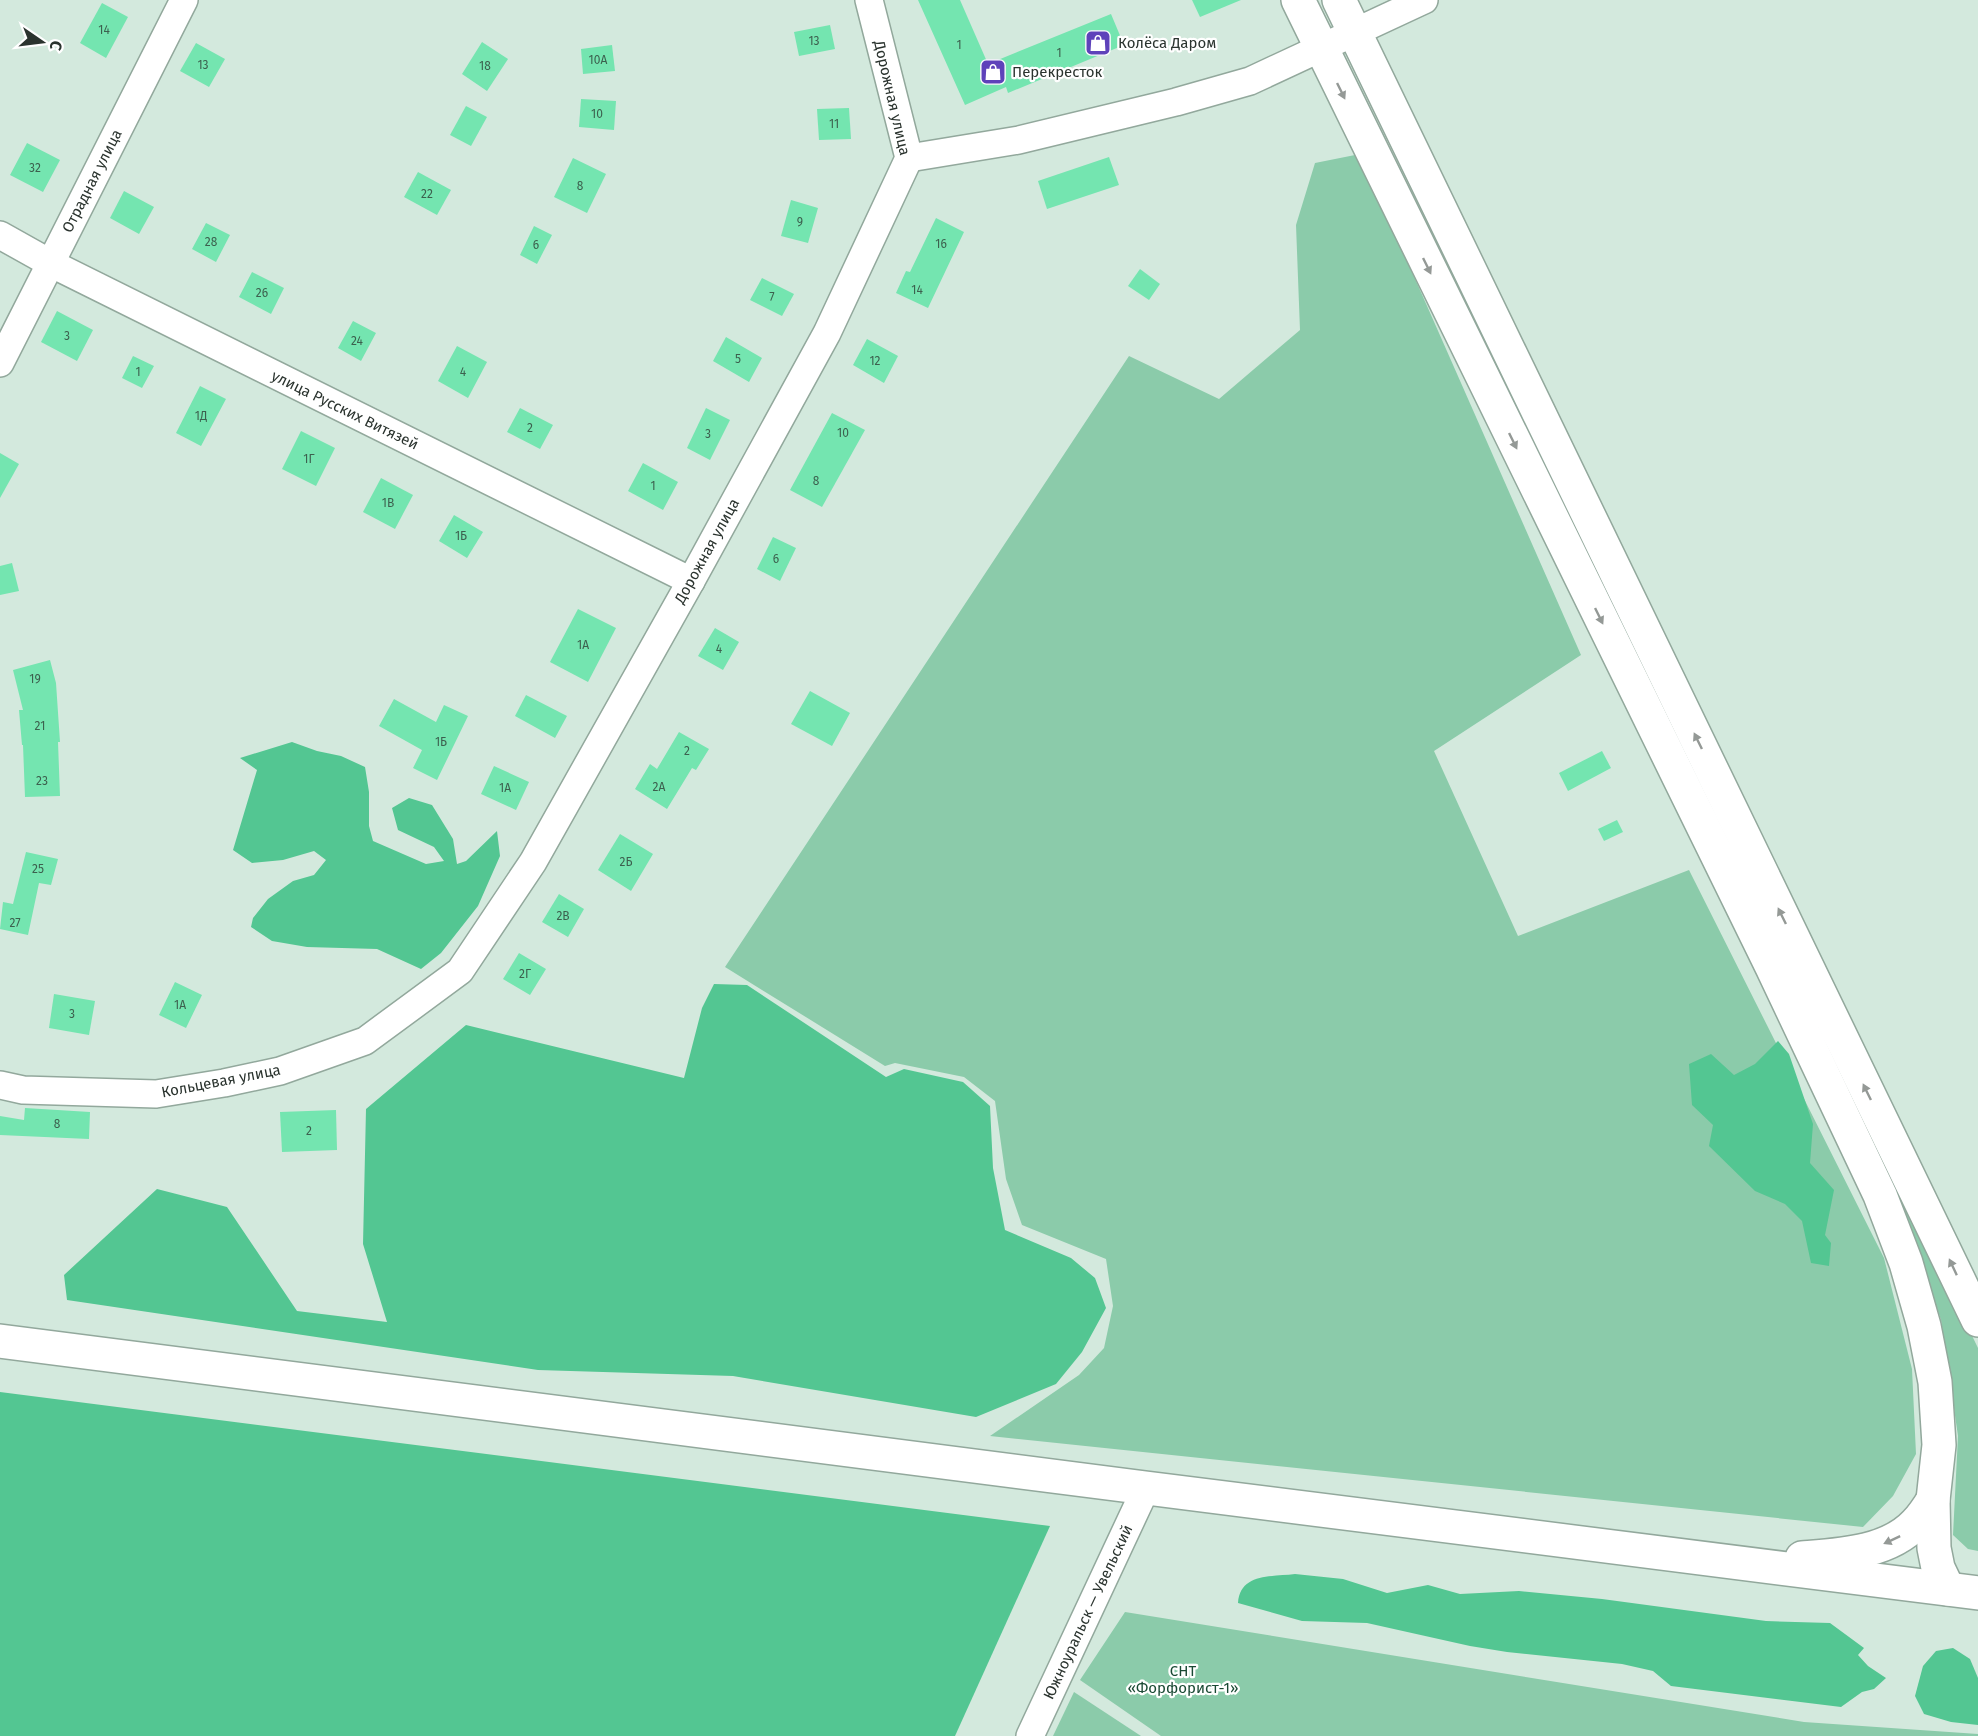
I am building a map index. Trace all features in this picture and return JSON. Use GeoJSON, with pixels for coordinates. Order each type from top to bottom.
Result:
{"type":"FeatureCollection","features":[{"type":"Feature","properties":{"kind":"highway"},"geometry":{"type":"LineString","coordinates":[[1298,0],[1772,967],[1880,1196],[1906,1263],[1924,1326],[1935,1382],[1939,1444],[1933,1500],[1934,1548],[1938,1568],[1963,1591]]}},
{"type":"Feature","properties":{"kind":"highway"},"geometry":{"type":"LineString","coordinates":[[1339,0],[1978,1320]]}},
{"type":"Feature","properties":{"kind":"highway"},"geometry":{"type":"LineString","coordinates":[[0,1341],[1963,1591]]}},
{"type":"Feature","properties":{"kind":"highway"},"geometry":{"type":"LineString","coordinates":[[1739,1563],[1828,1556],[1870,1549],[1899,1537],[1916,1523],[1933,1500]]}},
{"type":"Feature","properties":{"kind":"street","name":"Отрадная улица"},"geometry":{"type":"LineString","coordinates":[[0,363],[184,0]]}},
{"type":"Feature","properties":{"kind":"street","name":"Дорожная улица"},"geometry":{"type":"LineString","coordinates":[[365,1041],[460,971],[533,862],[827,333],[909,158],[869,0]]}},
{"type":"Feature","properties":{"kind":"street"},"geometry":{"type":"LineString","coordinates":[[909,158],[1019,140],[1176,102],[1250,81],[1424,0]]}},
{"type":"Feature","properties":{"kind":"street","name":"улица Русских Витязей"},"geometry":{"type":"LineString","coordinates":[[0,236],[50,263],[691,581]]}},
{"type":"Feature","properties":{"kind":"street","name":"Кольцевая улица"},"geometry":{"type":"LineString","coordinates":[[0,1085],[23,1090],[156,1094],[279,1071],[365,1041]]}},
{"type":"Feature","properties":{"kind":"street","name":"Южноуральск — Увельский"},"geometry":{"type":"LineString","coordinates":[[1030,1736],[1146,1488]]}},
{"type":"Feature","properties":{"kind":"green space"},"geometry":{"type":"Polygon","coordinates":[[[1360,154],[1581,655],[1434,751],[1518,936],[1689,870],[1884,1258],[1912,1369],[1916,1454],[1893,1496],[1863,1527],[990,1436],[1079,1375],[1104,1348],[1113,1306],[1106,1259],[1022,1225],[1006,1179],[995,1101],[964,1077],[895,1063],[885,1066],[725,967],[1129,356],[1219,399],[1300,330],[1296,225],[1315,163],[1360,154]]]}},
{"type":"Feature","properties":{"kind":"green space"},"geometry":{"type":"Polygon","coordinates":[[[292,742],[341,756],[365,767],[369,792],[369,826],[373,841],[426,864],[444,861],[434,847],[398,830],[392,808],[409,798],[432,805],[453,839],[457,864],[466,861],[497,831],[500,856],[478,906],[441,953],[421,969],[377,949],[307,947],[272,941],[251,927],[253,918],[268,899],[293,881],[314,875],[326,860],[314,851],[283,860],[252,863],[233,850],[257,770],[240,758],[292,742]]]}},
{"type":"Feature","properties":{"kind":"green space"},"geometry":{"type":"Polygon","coordinates":[[[714,984],[747,985],[886,1077],[904,1069],[963,1082],[990,1106],[993,1168],[1005,1230],[1071,1258],[1095,1278],[1106,1308],[1082,1352],[1056,1384],[976,1417],[733,1376],[538,1370],[67,1300],[64,1275],[157,1189],[227,1207],[297,1311],[387,1322],[363,1244],[366,1109],[466,1025],[684,1078],[702,1008],[714,984]]]}},
{"type":"Feature","properties":{"kind":"green space"},"geometry":{"type":"Polygon","coordinates":[[[1778,1041],[1789,1054],[1813,1124],[1810,1163],[1834,1190],[1825,1235],[1831,1243],[1829,1266],[1811,1263],[1802,1221],[1785,1204],[1755,1191],[1709,1146],[1713,1125],[1692,1105],[1689,1064],[1711,1054],[1734,1075],[1755,1064],[1778,1041]]]}},
{"type":"Feature","properties":{"kind":"green space"},"geometry":{"type":"Polygon","coordinates":[[[1833,1058],[1978,1348],[1978,1551],[1968,1549],[1953,1535],[1958,1436],[1941,1320],[1902,1203],[1833,1058]]]}},
{"type":"Feature","properties":{"kind":"green space"},"geometry":{"type":"Polygon","coordinates":[[[0,1392],[1050,1526],[955,1736],[0,1736],[0,1392]]]}},
{"type":"Feature","properties":{"kind":"green space"},"geometry":{"type":"Polygon","coordinates":[[[1295,1574],[1343,1579],[1387,1593],[1428,1585],[1460,1594],[1519,1591],[1602,1599],[1766,1621],[1830,1623],[1864,1648],[1858,1655],[1868,1666],[1886,1678],[1874,1689],[1862,1692],[1841,1707],[1671,1686],[1653,1671],[1622,1664],[1507,1652],[1367,1623],[1302,1621],[1238,1603],[1244,1586],[1251,1581],[1258,1578],[1295,1574]]]}},
{"type":"Feature","properties":{"kind":"green space","name":"СНТ «Форфорист-1»"},"geometry":{"type":"Polygon","coordinates":[[[1125,1612],[1804,1722],[1978,1734],[1978,1736],[1161,1736],[1080,1680],[1125,1612]]]}},
{"type":"Feature","properties":{"kind":"green space"},"geometry":{"type":"Polygon","coordinates":[[[1953,1648],[1970,1659],[1978,1678],[1978,1725],[1951,1722],[1924,1714],[1915,1696],[1923,1666],[1936,1651],[1953,1648]]]}},
{"type":"Feature","properties":{"kind":"green space"},"geometry":{"type":"Polygon","coordinates":[[[1074,1692],[1141,1736],[1053,1736],[1074,1692]]]}},
{"type":"Feature","properties":{"kind":"building"},"geometry":{"type":"Polygon","coordinates":[[[918,0],[960,0],[988,64],[1111,14],[1124,45],[1008,93],[1006,87],[965,105],[918,0]]]}},
{"type":"Feature","properties":{"kind":"building"},"geometry":{"type":"Polygon","coordinates":[[[1192,0],[1241,0],[1200,17],[1192,0]]]}},
{"type":"Feature","properties":{"kind":"building"},"geometry":{"type":"Polygon","coordinates":[[[102,3],[128,17],[106,58],[80,43],[102,3]]]}},
{"type":"Feature","properties":{"kind":"building"},"geometry":{"type":"Polygon","coordinates":[[[830,25],[835,49],[799,56],[794,32],[830,25]]]}},
{"type":"Feature","properties":{"kind":"building"},"geometry":{"type":"Polygon","coordinates":[[[482,42],[508,59],[487,91],[462,74],[482,42]]]}},
{"type":"Feature","properties":{"kind":"building"},"geometry":{"type":"Polygon","coordinates":[[[196,43],[225,59],[209,87],[180,71],[196,43]]]}},
{"type":"Feature","properties":{"kind":"building"},"geometry":{"type":"Polygon","coordinates":[[[612,45],[615,71],[583,74],[581,49],[612,45]]]}},
{"type":"Feature","properties":{"kind":"building"},"geometry":{"type":"Polygon","coordinates":[[[581,99],[616,101],[614,130],[579,127],[581,99]]]}},
{"type":"Feature","properties":{"kind":"building"},"geometry":{"type":"Polygon","coordinates":[[[466,106],[487,117],[471,146],[450,135],[466,106]]]}},
{"type":"Feature","properties":{"kind":"building"},"geometry":{"type":"Polygon","coordinates":[[[849,108],[851,139],[819,140],[817,109],[849,108]]]}},
{"type":"Feature","properties":{"kind":"building"},"geometry":{"type":"Polygon","coordinates":[[[27,143],[60,160],[43,192],[10,175],[27,143]]]}},
{"type":"Feature","properties":{"kind":"building"},"geometry":{"type":"Polygon","coordinates":[[[1109,157],[1119,185],[1047,209],[1038,181],[1109,157]]]}},
{"type":"Feature","properties":{"kind":"building"},"geometry":{"type":"Polygon","coordinates":[[[573,158],[606,174],[587,213],[554,197],[573,158]]]}},
{"type":"Feature","properties":{"kind":"building"},"geometry":{"type":"Polygon","coordinates":[[[418,172],[451,190],[437,215],[404,197],[418,172]]]}},
{"type":"Feature","properties":{"kind":"building"},"geometry":{"type":"Polygon","coordinates":[[[124,191],[154,207],[139,234],[110,218],[124,191]]]}},
{"type":"Feature","properties":{"kind":"building"},"geometry":{"type":"Polygon","coordinates":[[[791,200],[818,208],[808,243],[781,236],[791,200]]]}},
{"type":"Feature","properties":{"kind":"building"},"geometry":{"type":"Polygon","coordinates":[[[936,218],[964,232],[928,308],[896,293],[906,271],[910,272],[936,218]]]}},
{"type":"Feature","properties":{"kind":"building"},"geometry":{"type":"Polygon","coordinates":[[[206,223],[230,235],[216,262],[192,249],[206,223]]]}},
{"type":"Feature","properties":{"kind":"building"},"geometry":{"type":"Polygon","coordinates":[[[534,226],[552,235],[537,264],[520,255],[534,226]]]}},
{"type":"Feature","properties":{"kind":"building"},"geometry":{"type":"Polygon","coordinates":[[[1140,269],[1160,284],[1149,300],[1128,286],[1140,269]]]}},
{"type":"Feature","properties":{"kind":"building"},"geometry":{"type":"Polygon","coordinates":[[[252,272],[284,288],[271,314],[239,297],[252,272]]]}},
{"type":"Feature","properties":{"kind":"building"},"geometry":{"type":"Polygon","coordinates":[[[762,278],[794,294],[782,316],[750,300],[762,278]]]}},
{"type":"Feature","properties":{"kind":"building"},"geometry":{"type":"Polygon","coordinates":[[[57,311],[93,330],[77,361],[41,342],[57,311]]]}},
{"type":"Feature","properties":{"kind":"building"},"geometry":{"type":"Polygon","coordinates":[[[353,321],[376,333],[361,361],[338,348],[353,321]]]}},
{"type":"Feature","properties":{"kind":"building"},"geometry":{"type":"Polygon","coordinates":[[[726,337],[762,358],[749,382],[713,361],[726,337]]]}},
{"type":"Feature","properties":{"kind":"building"},"geometry":{"type":"Polygon","coordinates":[[[867,339],[898,356],[884,383],[853,365],[867,339]]]}},
{"type":"Feature","properties":{"kind":"building"},"geometry":{"type":"Polygon","coordinates":[[[457,346],[487,362],[468,398],[438,381],[457,346]]]}},
{"type":"Feature","properties":{"kind":"building"},"geometry":{"type":"Polygon","coordinates":[[[133,356],[154,366],[142,388],[122,378],[133,356]]]}},
{"type":"Feature","properties":{"kind":"building"},"geometry":{"type":"Polygon","coordinates":[[[200,386],[226,399],[201,446],[176,433],[200,386]]]}},
{"type":"Feature","properties":{"kind":"building"},"geometry":{"type":"Polygon","coordinates":[[[520,408],[553,425],[540,449],[507,432],[520,408]]]}},
{"type":"Feature","properties":{"kind":"building"},"geometry":{"type":"Polygon","coordinates":[[[706,408],[730,420],[710,460],[687,448],[706,408]]]}},
{"type":"Feature","properties":{"kind":"building"},"geometry":{"type":"Polygon","coordinates":[[[832,413],[865,430],[822,507],[790,490],[832,413]]]}},
{"type":"Feature","properties":{"kind":"building"},"geometry":{"type":"Polygon","coordinates":[[[301,431],[335,448],[316,486],[282,469],[301,431]]]}},
{"type":"Feature","properties":{"kind":"building"},"geometry":{"type":"Polygon","coordinates":[[[0,453],[19,464],[0,498],[0,453]]]}},
{"type":"Feature","properties":{"kind":"building"},"geometry":{"type":"Polygon","coordinates":[[[643,463],[678,482],[663,510],[628,491],[643,463]]]}},
{"type":"Feature","properties":{"kind":"building"},"geometry":{"type":"Polygon","coordinates":[[[381,478],[413,495],[395,529],[363,512],[381,478]]]}},
{"type":"Feature","properties":{"kind":"building"},"geometry":{"type":"Polygon","coordinates":[[[454,515],[483,532],[467,558],[439,541],[454,515]]]}},
{"type":"Feature","properties":{"kind":"building"},"geometry":{"type":"Polygon","coordinates":[[[773,537],[796,548],[780,581],[757,569],[773,537]]]}},
{"type":"Feature","properties":{"kind":"building"},"geometry":{"type":"Polygon","coordinates":[[[12,563],[19,591],[0,595],[0,566],[12,563]]]}},
{"type":"Feature","properties":{"kind":"building"},"geometry":{"type":"Polygon","coordinates":[[[578,609],[616,628],[588,682],[550,662],[578,609]]]}},
{"type":"Feature","properties":{"kind":"building"},"geometry":{"type":"Polygon","coordinates":[[[715,628],[739,642],[723,670],[698,656],[715,628]]]}},
{"type":"Feature","properties":{"kind":"building"},"geometry":{"type":"Polygon","coordinates":[[[50,660],[56,683],[60,742],[58,742],[60,796],[25,797],[19,710],[23,710],[13,670],[50,660]]]}},
{"type":"Feature","properties":{"kind":"building"},"geometry":{"type":"Polygon","coordinates":[[[810,691],[850,713],[832,746],[791,724],[810,691]]]}},
{"type":"Feature","properties":{"kind":"building"},"geometry":{"type":"Polygon","coordinates":[[[526,695],[567,716],[555,738],[515,716],[526,695]]]}},
{"type":"Feature","properties":{"kind":"building"},"geometry":{"type":"Polygon","coordinates":[[[394,699],[436,722],[444,705],[468,716],[437,780],[413,768],[422,750],[379,726],[394,699]]]}},
{"type":"Feature","properties":{"kind":"building"},"geometry":{"type":"Polygon","coordinates":[[[679,732],[709,749],[696,770],[692,768],[667,809],[635,789],[650,764],[657,769],[679,732]]]}},
{"type":"Feature","properties":{"kind":"building"},"geometry":{"type":"Polygon","coordinates":[[[1602,751],[1611,768],[1568,791],[1559,773],[1602,751]]]}},
{"type":"Feature","properties":{"kind":"building"},"geometry":{"type":"Polygon","coordinates":[[[494,766],[529,782],[516,810],[481,794],[494,766]]]}},
{"type":"Feature","properties":{"kind":"building"},"geometry":{"type":"Polygon","coordinates":[[[1617,820],[1623,832],[1604,841],[1598,829],[1617,820]]]}},
{"type":"Feature","properties":{"kind":"building"},"geometry":{"type":"Polygon","coordinates":[[[620,834],[653,854],[631,891],[598,870],[620,834]]]}},
{"type":"Feature","properties":{"kind":"building"},"geometry":{"type":"Polygon","coordinates":[[[26,852],[58,859],[51,885],[39,883],[28,935],[0,929],[3,902],[13,904],[26,852]]]}},
{"type":"Feature","properties":{"kind":"building"},"geometry":{"type":"Polygon","coordinates":[[[559,894],[584,909],[568,937],[542,922],[559,894]]]}},
{"type":"Feature","properties":{"kind":"building"},"geometry":{"type":"Polygon","coordinates":[[[519,953],[546,969],[530,995],[503,979],[519,953]]]}},
{"type":"Feature","properties":{"kind":"building"},"geometry":{"type":"Polygon","coordinates":[[[175,982],[202,995],[186,1028],[159,1015],[175,982]]]}},
{"type":"Feature","properties":{"kind":"building"},"geometry":{"type":"Polygon","coordinates":[[[54,994],[95,1001],[89,1035],[49,1028],[54,994]]]}},
{"type":"Feature","properties":{"kind":"building"},"geometry":{"type":"Polygon","coordinates":[[[25,1108],[90,1112],[89,1139],[0,1135],[0,1116],[24,1120],[25,1108]]]}},
{"type":"Feature","properties":{"kind":"building"},"geometry":{"type":"Polygon","coordinates":[[[336,1110],[337,1150],[282,1152],[280,1112],[336,1110]]]}},
{"type":"Feature","properties":{"kind":"place","name":"Колёса Даром"},"geometry":{"type":"Point","coordinates":[1098,43]}},
{"type":"Feature","properties":{"kind":"place","name":"Перекресток"},"geometry":{"type":"Point","coordinates":[993,72]}}]}
